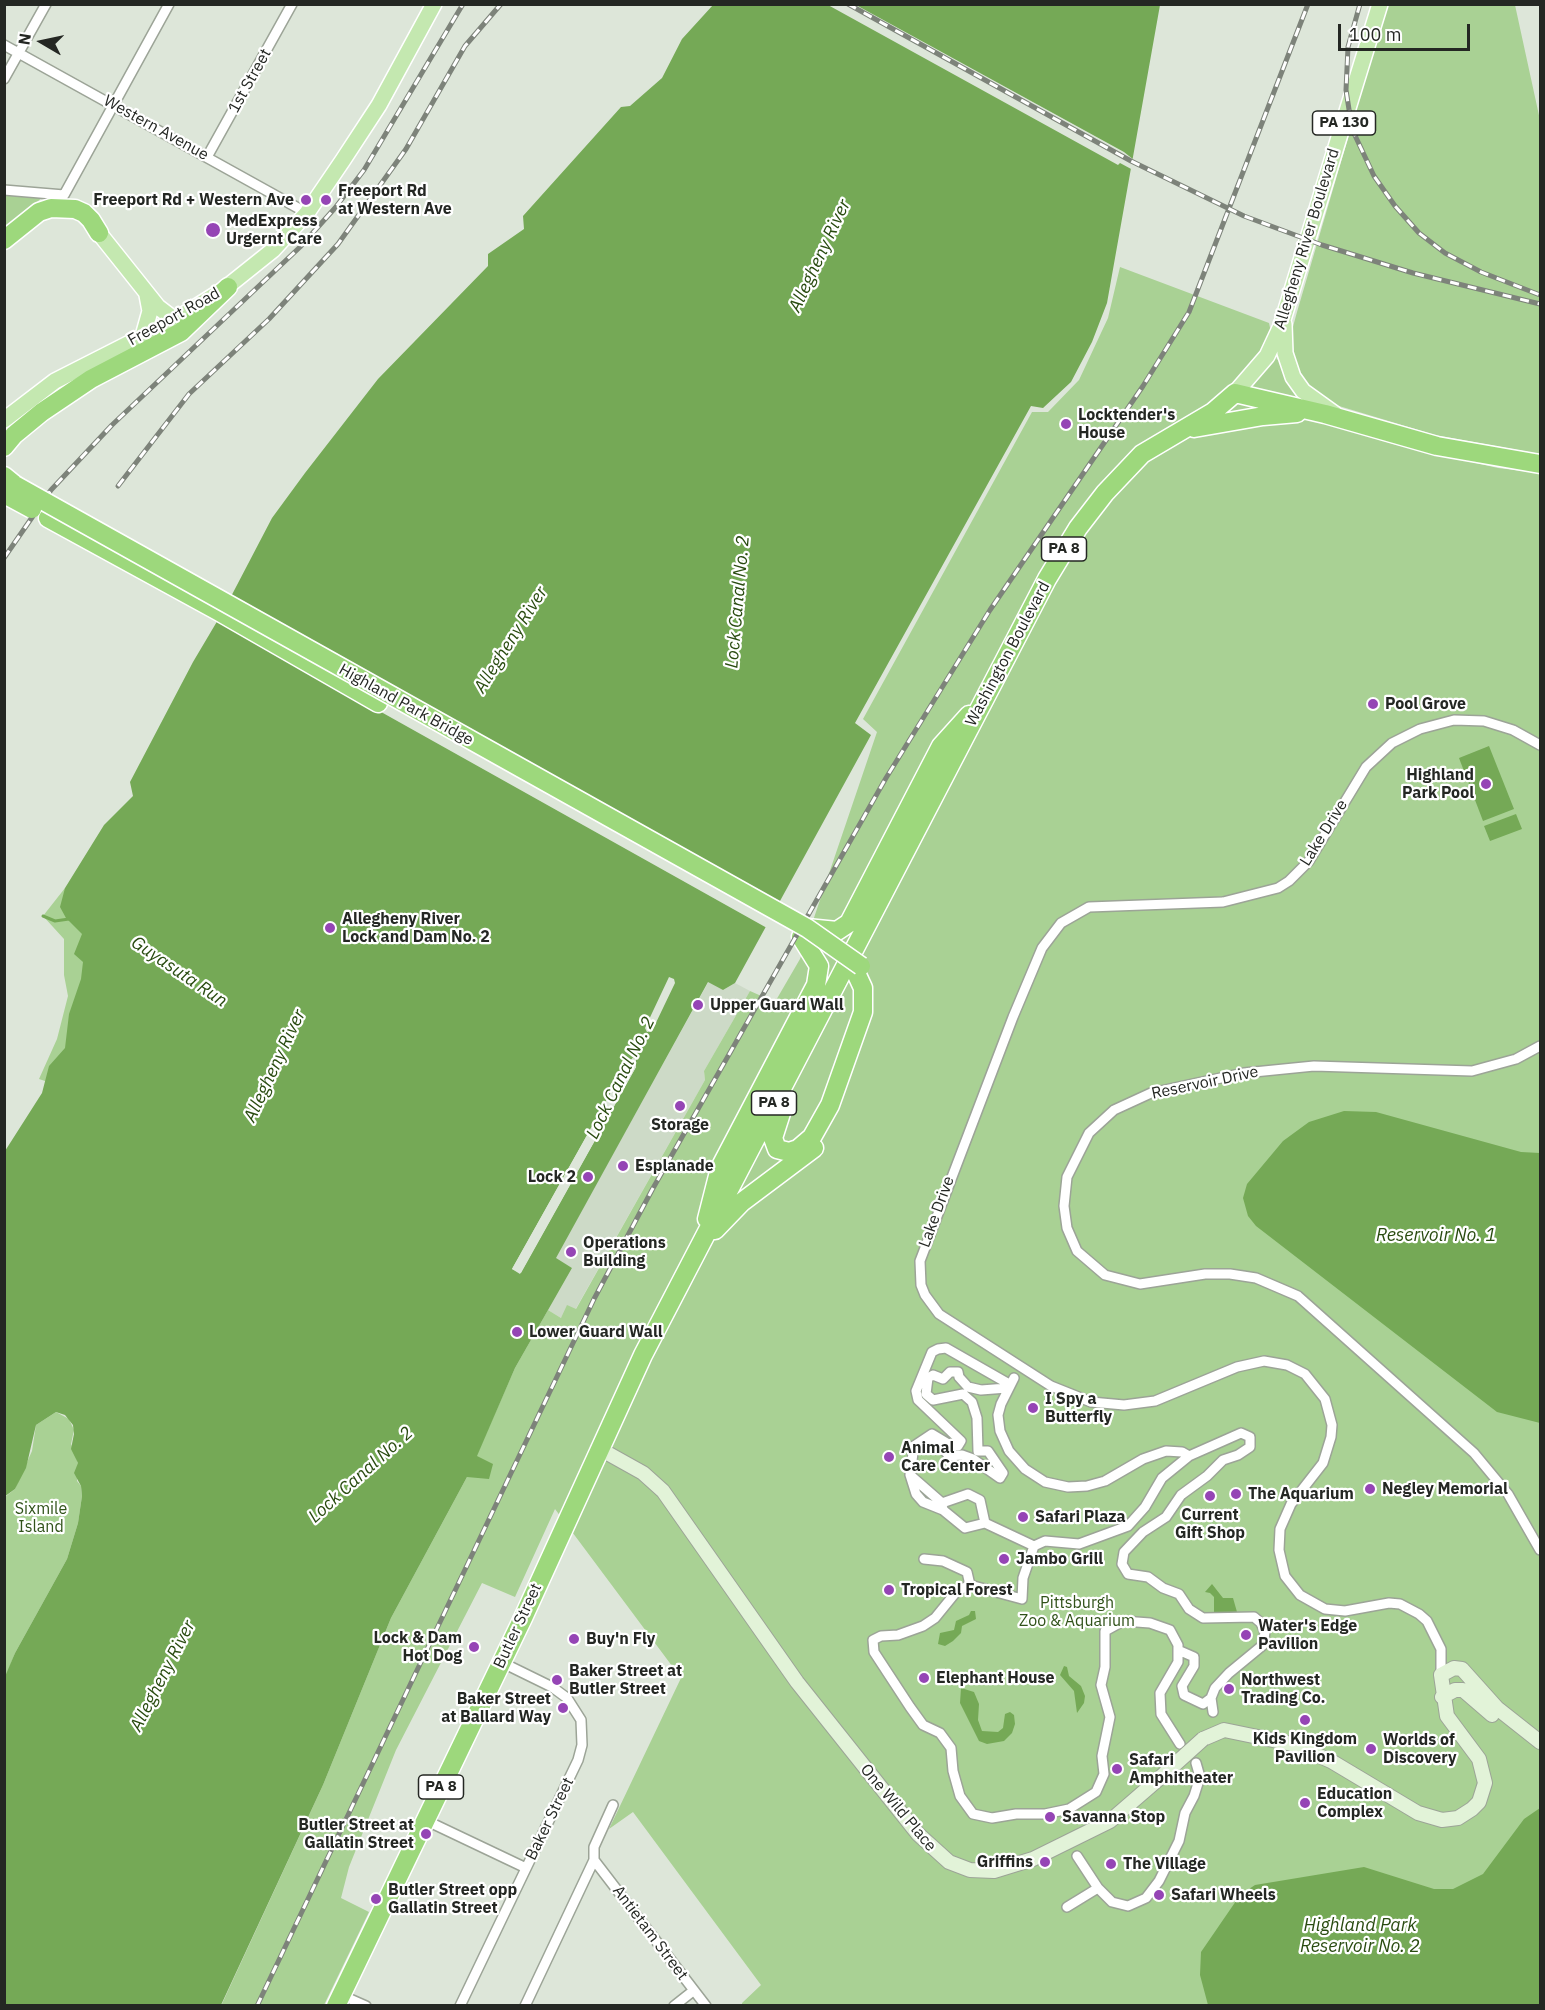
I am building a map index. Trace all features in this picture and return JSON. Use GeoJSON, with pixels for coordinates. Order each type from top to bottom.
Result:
{"type":"FeatureCollection","features":[{"type":"Feature","properties":{"kind":"highway"},"geometry":{"type":"LineString","coordinates":[[4,240],[39,212],[64,207],[84,213],[99,233]]}},
{"type":"Feature","properties":{"kind":"highway"},"geometry":{"type":"LineString","coordinates":[[4,249],[43,219],[56,217],[80,222],[99,233]]}},
{"type":"Feature","properties":{"kind":"highway"},"geometry":{"type":"LineString","coordinates":[[4,447],[14,435],[42,412],[91,379],[181,332],[228,287]]}},
{"type":"Feature","properties":{"kind":"highway","name":"PA 8"},"geometry":{"type":"LineString","coordinates":[[1235,393],[1333,416],[1452,449],[1540,464]]}},
{"type":"Feature","properties":{"kind":"highway","name":"Washington Boulevard"},"geometry":{"type":"LineString","coordinates":[[699,1246],[856,967],[986,696],[1047,579],[1078,528],[1126,468],[1155,444],[1214,412],[1235,393]]}},
{"type":"Feature","properties":{"kind":"highway","name":"PA 8"},"geometry":{"type":"LineString","coordinates":[[1177,431],[1263,416],[1333,416]]}},
{"type":"Feature","properties":{"kind":"highway","name":"Highland Park Bridge"},"geometry":{"type":"LineString","coordinates":[[7,484],[804,933],[826,950],[856,967]]}},
{"type":"Feature","properties":{"kind":"highway"},"geometry":{"type":"LineString","coordinates":[[699,1246],[720,1168],[816,985],[819,966],[804,933],[837,931],[849,923],[941,746],[986,696]]}},
{"type":"Feature","properties":{"kind":"highway"},"geometry":{"type":"LineString","coordinates":[[699,1246],[742,1202],[808,1154],[829,1127],[872,1013],[871,984],[856,967]]}},
{"type":"Feature","properties":{"kind":"highway"},"geometry":{"type":"LineString","coordinates":[[856,967],[864,994],[862,1017],[826,1114],[817,1130],[802,1146],[789,1152],[780,1151],[774,1143],[776,1125],[856,967]]}},
{"type":"Feature","properties":{"kind":"highway","name":"Butler Street"},"geometry":{"type":"LineString","coordinates":[[338,2000],[501,1662],[643,1355],[699,1246]]}},
{"type":"Feature","properties":{"kind":"main road","name":"Freeport Road"},"geometry":{"type":"LineString","coordinates":[[4,420],[55,381],[175,320],[228,287],[273,250],[307,213],[379,105],[434,4]]}},
{"type":"Feature","properties":{"kind":"main road","name":"Allegheny River Boulevard"},"geometry":{"type":"LineString","coordinates":[[1235,393],[1267,356],[1285,315],[1380,4]]}},
{"type":"Feature","properties":{"kind":"main road"},"geometry":{"type":"LineString","coordinates":[[99,233],[138,279],[166,304],[175,320]]}},
{"type":"Feature","properties":{"kind":"main road"},"geometry":{"type":"LineString","coordinates":[[138,279],[158,307],[175,320]]}},
{"type":"Feature","properties":{"kind":"main road"},"geometry":{"type":"LineString","coordinates":[[142,336],[150,311],[146,293]]}},
{"type":"Feature","properties":{"kind":"main road"},"geometry":{"type":"LineString","coordinates":[[1285,315],[1285,353],[1293,377],[1303,390],[1333,416]]}},
{"type":"Feature","properties":{"kind":"main road","name":"One Wild Place"},"geometry":{"type":"LineString","coordinates":[[600,1449],[643,1473],[663,1491],[797,1682],[918,1834],[949,1862],[970,1870],[993,1871],[1033,1859],[1110,1821],[1203,1739],[1224,1730],[1292,1744],[1332,1761],[1418,1813],[1432,1819],[1452,1820],[1465,1815],[1479,1802],[1485,1775],[1475,1752],[1447,1716],[1442,1697],[1441,1675]]}},
{"type":"Feature","properties":{"kind":"main road"},"geometry":{"type":"LineString","coordinates":[[1441,1675],[1454,1668],[1462,1669],[1497,1708],[1540,1744]]}},
{"type":"Feature","properties":{"kind":"main road"},"geometry":{"type":"LineString","coordinates":[[1442,1697],[1455,1690],[1463,1690],[1498,1721],[1540,1744]]}},
{"type":"Feature","properties":{"kind":"street"},"geometry":{"type":"LineString","coordinates":[[4,79],[45,4]]}},
{"type":"Feature","properties":{"kind":"street"},"geometry":{"type":"LineString","coordinates":[[4,190],[64,195],[169,4]]}},
{"type":"Feature","properties":{"kind":"street","name":"1st Street"},"geometry":{"type":"LineString","coordinates":[[207,157],[292,4]]}},
{"type":"Feature","properties":{"kind":"street","name":"Western Avenue"},"geometry":{"type":"LineString","coordinates":[[4,45],[307,213]]}},
{"type":"Feature","properties":{"kind":"street","name":"Lake Drive"},"geometry":{"type":"LineString","coordinates":[[1441,1675],[1441,1649],[1427,1621],[1411,1608],[1389,1603],[1345,1611],[1325,1609],[1300,1595],[1285,1575],[1278,1550],[1280,1529],[1291,1504],[1323,1463],[1329,1448],[1332,1425],[1325,1399],[1305,1374],[1287,1365],[1264,1361],[1237,1367],[1155,1401],[1124,1405],[1091,1402],[1051,1386],[939,1314],[925,1296],[921,1285],[920,1261],[1012,1017],[1042,948],[1060,923],[1089,907],[1204,904],[1249,897],[1278,888],[1289,882],[1309,861],[1366,767],[1392,743],[1420,729],[1454,720],[1484,722],[1513,730],[1540,745]]}},
{"type":"Feature","properties":{"kind":"street","name":"Reservoir Drive"},"geometry":{"type":"LineString","coordinates":[[1540,1046],[1525,1055],[1472,1071],[1304,1066],[1244,1072],[1151,1093],[1114,1110],[1089,1133],[1067,1177],[1064,1206],[1067,1228],[1077,1251],[1105,1275],[1140,1284],[1205,1274],[1230,1274],[1256,1278],[1298,1296],[1474,1454],[1508,1494],[1540,1550]]}},
{"type":"Feature","properties":{"kind":"street"},"geometry":{"type":"LineString","coordinates":[[922,1444],[932,1434],[952,1446],[958,1446],[961,1441],[918,1400],[916,1391],[932,1352],[946,1348],[1010,1383]]}},
{"type":"Feature","properties":{"kind":"street"},"geometry":{"type":"LineString","coordinates":[[966,1359],[958,1372],[959,1377],[968,1387],[981,1390],[1010,1383]]}},
{"type":"Feature","properties":{"kind":"street"},"geometry":{"type":"LineString","coordinates":[[958,1372],[950,1372],[943,1379],[933,1375],[928,1378],[926,1394],[933,1400],[963,1394],[972,1402],[976,1418],[978,1451],[988,1451],[1003,1473],[1000,1478],[973,1459],[962,1455],[949,1456],[939,1443],[932,1442],[914,1446],[911,1484],[923,1502],[942,1507],[965,1528],[985,1523],[1034,1546]]}},
{"type":"Feature","properties":{"kind":"street"},"geometry":{"type":"LineString","coordinates":[[1010,1383],[998,1415],[1000,1431],[1010,1451],[1025,1469],[1045,1482],[1068,1487],[1087,1486],[1105,1481],[1143,1459],[1166,1451],[1182,1452],[1190,1456]]}},
{"type":"Feature","properties":{"kind":"street"},"geometry":{"type":"LineString","coordinates":[[1180,1744],[1161,1714],[1160,1693],[1178,1662],[1178,1650],[1170,1630],[1150,1623],[1123,1621],[1105,1631],[1105,1668],[1101,1685],[1110,1717],[1102,1756],[1104,1774],[1096,1792],[1069,1809],[1045,1814],[1016,1814],[992,1818],[973,1814],[960,1796],[953,1771],[951,1748],[939,1733],[923,1725],[910,1707],[874,1652],[873,1640],[881,1636],[898,1635],[923,1626],[935,1618],[957,1591],[970,1585],[1022,1599],[1023,1578],[1034,1546],[1045,1541],[1079,1544],[1110,1535],[1128,1526],[1145,1507],[1162,1478],[1190,1456],[1241,1433],[1250,1437],[1250,1447],[1238,1455],[1223,1460],[1207,1476],[1181,1495],[1166,1517],[1143,1532],[1124,1552],[1122,1564],[1128,1574],[1148,1577],[1163,1588],[1179,1594],[1189,1609],[1203,1618],[1254,1617],[1261,1623],[1265,1632],[1263,1645],[1229,1673],[1215,1688],[1211,1698],[1212,1712]]}},
{"type":"Feature","properties":{"kind":"street"},"geometry":{"type":"LineString","coordinates":[[942,1507],[968,1494],[980,1500],[985,1523]]}},
{"type":"Feature","properties":{"kind":"street"},"geometry":{"type":"LineString","coordinates":[[924,1558],[943,1561],[967,1572],[970,1585]]}},
{"type":"Feature","properties":{"kind":"street"},"geometry":{"type":"LineString","coordinates":[[1178,1650],[1186,1651],[1194,1657],[1194,1666],[1182,1686],[1184,1695],[1203,1704],[1211,1698]]}},
{"type":"Feature","properties":{"kind":"street","name":"Baker Street"},"geometry":{"type":"LineString","coordinates":[[460,2006],[578,1760],[582,1728],[578,1712],[567,1698],[552,1687],[501,1662]]}},
{"type":"Feature","properties":{"kind":"street"},"geometry":{"type":"LineString","coordinates":[[1077,1856],[1098,1888],[1112,1902],[1128,1906],[1146,1898],[1159,1881],[1179,1841],[1185,1813],[1200,1777],[1196,1763]]}},
{"type":"Feature","properties":{"kind":"street"},"geometry":{"type":"LineString","coordinates":[[525,2006],[594,1860],[594,1847],[613,1805]]}},
{"type":"Feature","properties":{"kind":"street"},"geometry":{"type":"LineString","coordinates":[[425,1820],[526,1868]]}},
{"type":"Feature","properties":{"kind":"street","name":"Antietam Street"},"geometry":{"type":"LineString","coordinates":[[594,1860],[706,2006]]}},
{"type":"Feature","properties":{"kind":"street"},"geometry":{"type":"LineString","coordinates":[[1067,1907],[1098,1888]]}},
{"type":"Feature","properties":{"kind":"street"},"geometry":{"type":"LineString","coordinates":[[674,2006],[693,1991]]}},
{"type":"Feature","properties":{"kind":"street"},"geometry":{"type":"LineString","coordinates":[[338,2000],[366,2006]]}},
{"type":"Feature","properties":{"kind":"shaded area"},"geometry":{"type":"Polygon","coordinates":[[[719,963],[723,990],[735,983],[750,991],[704,1071],[705,1080],[575,1310],[561,1318],[548,1310],[572,1268],[561,1262],[480,1393],[719,963]]]}},
{"type":"Feature","properties":{"kind":"green space"},"geometry":{"type":"Polygon","coordinates":[[[1387,5],[1515,5],[1540,120],[1540,454],[1435,435],[1329,403],[1306,387],[1292,360],[1291,334],[1387,5]]]}},
{"type":"Feature","properties":{"kind":"green space"},"geometry":{"type":"Polygon","coordinates":[[[5,190],[45,195],[5,230],[5,190]]]}},
{"type":"Feature","properties":{"kind":"green space","name":"Pittsburgh Zoo & Aquarium"},"geometry":{"type":"Polygon","coordinates":[[[1120,267],[1269,323],[1277,360],[1281,355],[1307,399],[1295,397],[1313,420],[1397,445],[1498,468],[1540,473],[1540,2005],[742,2005],[761,1985],[633,1812],[609,1829],[681,1678],[555,1509],[515,1597],[482,1583],[396,1750],[349,1867],[341,1898],[369,1912],[324,2005],[221,2006],[323,1785],[391,1618],[467,1477],[515,1368],[548,1310],[561,1318],[567,1305],[576,1309],[705,1080],[704,1071],[750,991],[775,1002],[800,959],[877,732],[863,719],[1032,412],[1048,412],[1079,380],[1108,318],[1120,267]]]}},
{"type":"Feature","properties":{"kind":"green space"},"geometry":{"type":"Polygon","coordinates":[[[65,888],[80,910],[103,975],[51,1083],[39,1079],[57,1039],[68,996],[64,975],[64,939],[43,916],[65,888]]]}},
{"type":"Feature","properties":{"kind":"green space","name":"Sixmile Island"},"geometry":{"type":"Polygon","coordinates":[[[56,1412],[69,1419],[74,1430],[71,1444],[78,1463],[77,1481],[81,1486],[82,1496],[78,1523],[67,1559],[15,1653],[5,1679],[5,1497],[15,1489],[32,1451],[36,1425],[56,1412]]]}},
{"type":"Feature","properties":{"kind":"water"},"geometry":{"type":"Polygon","coordinates":[[[713,5],[1160,5],[1107,303],[1092,342],[1071,382],[1043,408],[1031,406],[855,723],[871,735],[735,983],[723,990],[708,982],[556,1258],[572,1268],[515,1368],[477,1456],[493,1464],[489,1479],[467,1477],[391,1618],[323,1785],[221,2005],[5,2005],[4,1679],[15,1653],[67,1559],[78,1523],[82,1496],[81,1486],[74,1473],[78,1463],[71,1449],[73,1425],[65,1415],[56,1412],[36,1425],[26,1468],[15,1489],[4,1497],[5,1151],[42,1093],[49,1066],[65,1048],[69,1014],[81,979],[83,962],[74,954],[82,934],[66,918],[60,907],[65,888],[104,825],[133,796],[130,782],[272,518],[378,379],[488,266],[488,254],[524,229],[523,216],[621,107],[630,106],[662,78],[682,39],[713,5]],[[633,1058],[628,1062],[512,1269],[521,1273],[636,1067],[633,1058]]]}},
{"type":"Feature","properties":{"kind":"water","name":"Highland Park Pool"},"geometry":{"type":"Polygon","coordinates":[[[1489,746],[1514,809],[1483,821],[1459,758],[1489,746]]]}},
{"type":"Feature","properties":{"kind":"water"},"geometry":{"type":"Polygon","coordinates":[[[1516,814],[1522,829],[1490,841],[1484,826],[1516,814]]]}},
{"type":"Feature","properties":{"kind":"water","name":"Reservoir No. 1"},"geometry":{"type":"Polygon","coordinates":[[[1344,1111],[1376,1112],[1521,1152],[1540,1153],[1540,1423],[1497,1412],[1256,1226],[1248,1216],[1243,1198],[1247,1184],[1283,1141],[1309,1122],[1344,1111]]]}},
{"type":"Feature","properties":{"kind":"water"},"geometry":{"type":"Polygon","coordinates":[[[1212,1584],[1223,1598],[1233,1598],[1237,1612],[1229,1615],[1214,1612],[1214,1597],[1205,1592],[1212,1584]]]}},
{"type":"Feature","properties":{"kind":"water"},"geometry":{"type":"Polygon","coordinates":[[[971,1611],[975,1611],[976,1619],[962,1626],[961,1633],[953,1641],[945,1646],[938,1644],[940,1633],[954,1630],[956,1621],[969,1615],[971,1611]]]}},
{"type":"Feature","properties":{"kind":"water"},"geometry":{"type":"Polygon","coordinates":[[[1064,1666],[1067,1667],[1069,1676],[1081,1686],[1085,1696],[1084,1703],[1077,1713],[1074,1691],[1060,1675],[1064,1666]]]}},
{"type":"Feature","properties":{"kind":"water"},"geometry":{"type":"Polygon","coordinates":[[[961,1688],[974,1692],[979,1704],[978,1720],[982,1731],[998,1732],[1003,1728],[1005,1714],[1010,1712],[1014,1715],[1015,1724],[1012,1733],[1004,1741],[987,1744],[979,1741],[960,1703],[961,1688]]]}},
{"type":"Feature","properties":{"kind":"water","name":"Highland Park Reservoir No. 2"},"geometry":{"type":"Polygon","coordinates":[[[1540,1808],[1540,2005],[1208,2005],[1200,1975],[1201,1952],[1236,1901],[1255,1885],[1364,1867],[1434,1889],[1453,1889],[1483,1874],[1524,1819],[1540,1808]]]}},
{"type":"Feature","properties":{"kind":"pier"},"geometry":{"type":"Polygon","coordinates":[[[828,5],[856,5],[1124,152],[1134,160],[1133,170],[1120,163],[1118,165],[828,5]]]}},
{"type":"Feature","properties":{"kind":"pier"},"geometry":{"type":"Polygon","coordinates":[[[228,597],[779,905],[767,928],[215,619],[228,597]]]}},
{"type":"Feature","properties":{"kind":"pier"},"geometry":{"type":"Polygon","coordinates":[[[669,977],[674,979],[675,983],[652,1031],[647,1032],[645,1028],[669,977]]]}},
{"type":"Feature","properties":{"kind":"pier"},"geometry":{"type":"Polygon","coordinates":[[[633,1058],[636,1059],[636,1067],[520,1274],[512,1269],[628,1062],[633,1058]],[[633,1062],[516,1268],[519,1270],[633,1062]]]}},
{"type":"Feature","properties":{"kind":"waterway","name":"Guyasuta Run"},"geometry":{"type":"LineString","coordinates":[[43,916],[55,921],[69,919]]}},
{"type":"Feature","properties":{"kind":"railway"},"geometry":{"type":"LineString","coordinates":[[4,558],[51,490],[112,425],[300,247],[335,208],[364,170],[463,4]]}},
{"type":"Feature","properties":{"kind":"railway"},"geometry":{"type":"LineString","coordinates":[[118,486],[189,394],[269,319],[338,244],[406,149],[465,46],[501,4]]}},
{"type":"Feature","properties":{"kind":"railway"},"geometry":{"type":"LineString","coordinates":[[848,4],[1131,161],[1244,216],[1322,245],[1413,273],[1540,304]]}},
{"type":"Feature","properties":{"kind":"railway"},"geometry":{"type":"LineString","coordinates":[[257,2006],[594,1299],[652,1190],[886,778],[990,610],[1143,386],[1189,312],[1308,4]]}},
{"type":"Feature","properties":{"kind":"railway"},"geometry":{"type":"LineString","coordinates":[[1360,4],[1348,47],[1346,90],[1352,129],[1374,176],[1395,206],[1419,233],[1445,253],[1481,272],[1540,295]]}},
{"type":"Feature","properties":{"kind":"place","name":"Freeport Rd + Western Ave"},"geometry":{"type":"Point","coordinates":[306,200]}},
{"type":"Feature","properties":{"kind":"place","name":"Freeport Rd at Western Ave"},"geometry":{"type":"Point","coordinates":[326,200]}},
{"type":"Feature","properties":{"kind":"place","name":"MedExpress Urgernt Care"},"geometry":{"type":"Point","coordinates":[213,230]}},
{"type":"Feature","properties":{"kind":"place","name":"Locktender's House"},"geometry":{"type":"Point","coordinates":[1066,424]}},
{"type":"Feature","properties":{"kind":"place","name":"Pool Grove"},"geometry":{"type":"Point","coordinates":[1373,704]}},
{"type":"Feature","properties":{"kind":"place","name":"Highland Park Pool"},"geometry":{"type":"Point","coordinates":[1486,784]}},
{"type":"Feature","properties":{"kind":"place","name":"Allegheny River Lock and Dam No. 2"},"geometry":{"type":"Point","coordinates":[330,928]}},
{"type":"Feature","properties":{"kind":"place","name":"Upper Guard Wall"},"geometry":{"type":"Point","coordinates":[698,1005]}},
{"type":"Feature","properties":{"kind":"place","name":"Storage"},"geometry":{"type":"Point","coordinates":[680,1106]}},
{"type":"Feature","properties":{"kind":"place","name":"Esplanade"},"geometry":{"type":"Point","coordinates":[623,1166]}},
{"type":"Feature","properties":{"kind":"place","name":"Lock 2"},"geometry":{"type":"Point","coordinates":[588,1177]}},
{"type":"Feature","properties":{"kind":"place","name":"Operations Building"},"geometry":{"type":"Point","coordinates":[571,1252]}},
{"type":"Feature","properties":{"kind":"place","name":"Lower Guard Wall"},"geometry":{"type":"Point","coordinates":[517,1332]}},
{"type":"Feature","properties":{"kind":"place","name":"I Spy a Butterfly"},"geometry":{"type":"Point","coordinates":[1033,1408]}},
{"type":"Feature","properties":{"kind":"place","name":"Animal Care Center"},"geometry":{"type":"Point","coordinates":[889,1457]}},
{"type":"Feature","properties":{"kind":"place","name":"Negley Memorial"},"geometry":{"type":"Point","coordinates":[1370,1489]}},
{"type":"Feature","properties":{"kind":"place","name":"The Aquarium"},"geometry":{"type":"Point","coordinates":[1236,1494]}},
{"type":"Feature","properties":{"kind":"place","name":"Current Gift Shop"},"geometry":{"type":"Point","coordinates":[1210,1496]}},
{"type":"Feature","properties":{"kind":"place","name":"Safari Plaza"},"geometry":{"type":"Point","coordinates":[1023,1517]}},
{"type":"Feature","properties":{"kind":"place","name":"Jambo Grill"},"geometry":{"type":"Point","coordinates":[1004,1559]}},
{"type":"Feature","properties":{"kind":"place","name":"Tropical Forest"},"geometry":{"type":"Point","coordinates":[889,1590]}},
{"type":"Feature","properties":{"kind":"place","name":"Water's Edge Pavilion"},"geometry":{"type":"Point","coordinates":[1246,1635]}},
{"type":"Feature","properties":{"kind":"place","name":"Buy'n Fly"},"geometry":{"type":"Point","coordinates":[574,1639]}},
{"type":"Feature","properties":{"kind":"place","name":"Lock & Dam Hot Dog"},"geometry":{"type":"Point","coordinates":[474,1647]}},
{"type":"Feature","properties":{"kind":"place","name":"Elephant House"},"geometry":{"type":"Point","coordinates":[924,1678]}},
{"type":"Feature","properties":{"kind":"place","name":"Baker Street at Butler Street"},"geometry":{"type":"Point","coordinates":[557,1680]}},
{"type":"Feature","properties":{"kind":"place","name":"Northwest Trading Co."},"geometry":{"type":"Point","coordinates":[1229,1689]}},
{"type":"Feature","properties":{"kind":"place","name":"Baker Street at Ballard Way"},"geometry":{"type":"Point","coordinates":[563,1708]}},
{"type":"Feature","properties":{"kind":"place","name":"Kids Kingdom Pavilion"},"geometry":{"type":"Point","coordinates":[1305,1720]}},
{"type":"Feature","properties":{"kind":"place","name":"Worlds of Discovery"},"geometry":{"type":"Point","coordinates":[1371,1749]}},
{"type":"Feature","properties":{"kind":"place","name":"Safari Amphitheater"},"geometry":{"type":"Point","coordinates":[1117,1769]}},
{"type":"Feature","properties":{"kind":"place","name":"Education Complex"},"geometry":{"type":"Point","coordinates":[1305,1803]}},
{"type":"Feature","properties":{"kind":"place","name":"Savanna Stop"},"geometry":{"type":"Point","coordinates":[1050,1817]}},
{"type":"Feature","properties":{"kind":"place","name":"Butler Street at Gallatin Street"},"geometry":{"type":"Point","coordinates":[426,1834]}},
{"type":"Feature","properties":{"kind":"place","name":"Griffins"},"geometry":{"type":"Point","coordinates":[1045,1862]}},
{"type":"Feature","properties":{"kind":"place","name":"The Village"},"geometry":{"type":"Point","coordinates":[1111,1864]}},
{"type":"Feature","properties":{"kind":"place","name":"Safari Wheels"},"geometry":{"type":"Point","coordinates":[1159,1895]}},
{"type":"Feature","properties":{"kind":"place","name":"Butler Street opp Gallatin Street"},"geometry":{"type":"Point","coordinates":[376,1899]}},
{"type":"Feature","properties":{"kind":"water label","name":"Allegheny River"},"geometry":{"type":"Point","coordinates":[820,256]}},
{"type":"Feature","properties":{"kind":"water label","name":"Lock Canal No. 2"},"geometry":{"type":"Point","coordinates":[738,602]}},
{"type":"Feature","properties":{"kind":"water label","name":"Allegheny River"},"geometry":{"type":"Point","coordinates":[511,640]}},
{"type":"Feature","properties":{"kind":"water label","name":"Allegheny River"},"geometry":{"type":"Point","coordinates":[275,1066]}},
{"type":"Feature","properties":{"kind":"water label","name":"Lock Canal No. 2"},"geometry":{"type":"Point","coordinates":[621,1078]}},
{"type":"Feature","properties":{"kind":"water label","name":"Lock Canal No. 2"},"geometry":{"type":"Point","coordinates":[361,1475]}},
{"type":"Feature","properties":{"kind":"water label","name":"Allegheny River"},"geometry":{"type":"Point","coordinates":[163,1676]}}]}
